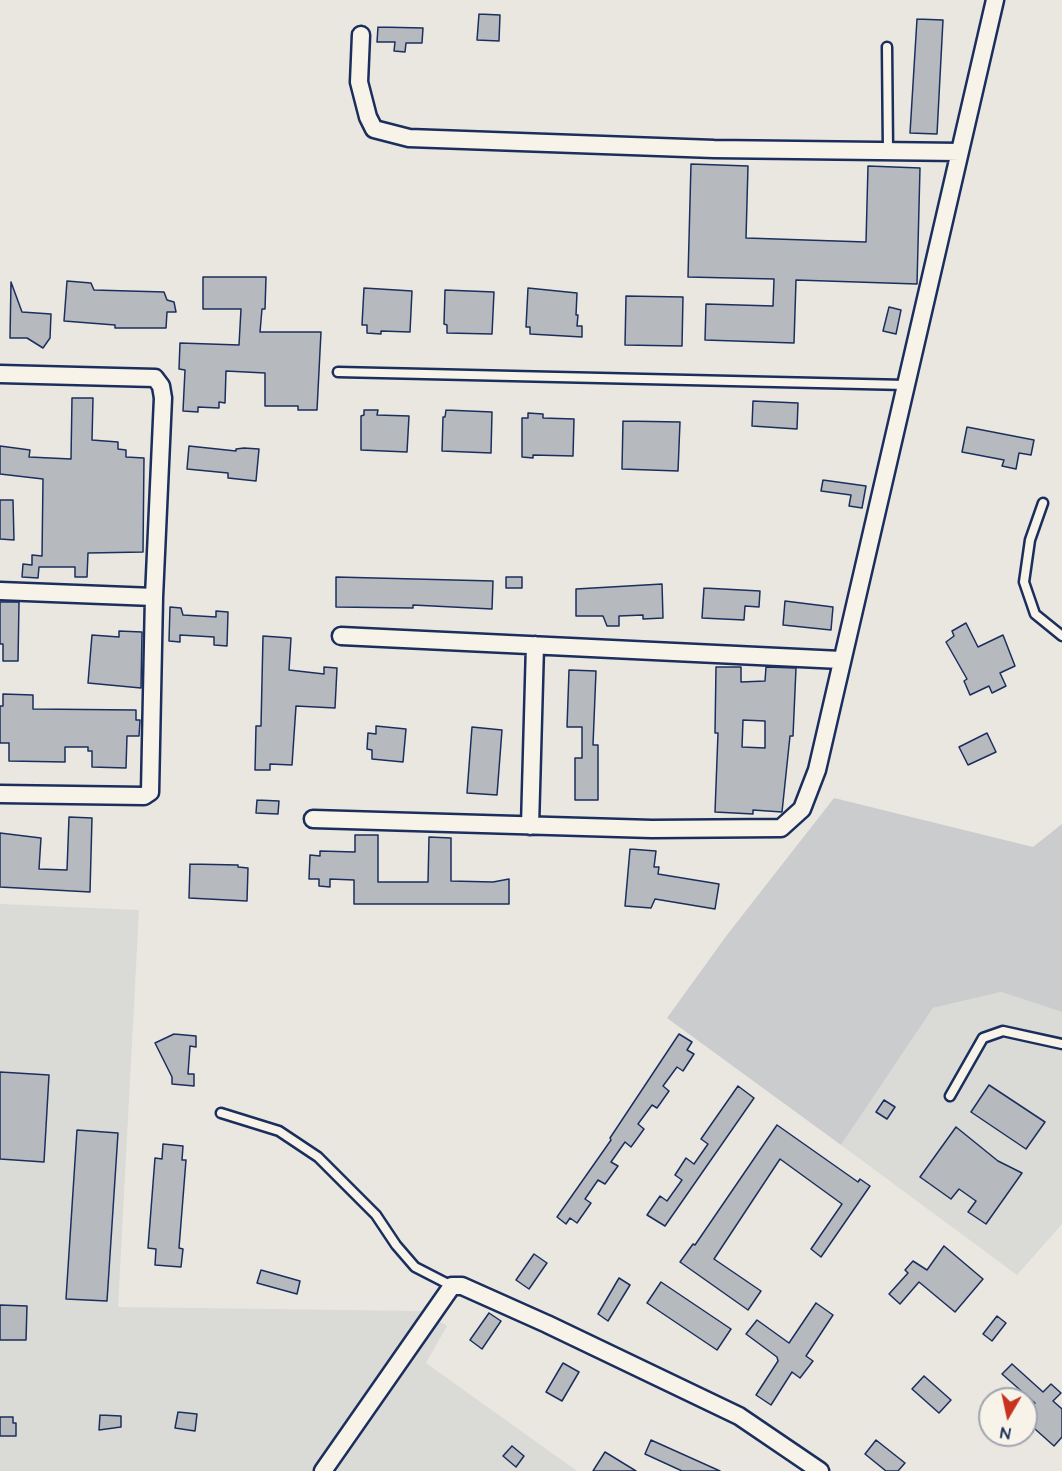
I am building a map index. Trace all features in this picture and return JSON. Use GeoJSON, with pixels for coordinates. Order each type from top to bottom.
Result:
{"type":"FeatureCollection","features":[{"type":"Feature","properties":{"kind":"street"},"geometry":{"type":"LineString","coordinates":[[313,819],[652,829],[781,828],[802,809],[817,770],[995,0]]}},
{"type":"Feature","properties":{"kind":"street"},"geometry":{"type":"LineString","coordinates":[[362,35],[359,82],[368,117],[374,129],[402,137],[714,149],[960,152]]}},
{"type":"Feature","properties":{"kind":"street"},"geometry":{"type":"LineString","coordinates":[[0,374],[155,378],[161,386],[163,398],[154,597],[150,792],[144,796],[0,794]]}},
{"type":"Feature","properties":{"kind":"street"},"geometry":{"type":"LineString","coordinates":[[0,591],[154,597]]}},
{"type":"Feature","properties":{"kind":"street"},"geometry":{"type":"LineString","coordinates":[[341,636],[841,660]]}},
{"type":"Feature","properties":{"kind":"street"},"geometry":{"type":"LineString","coordinates":[[530,826],[535,645]]}},
{"type":"Feature","properties":{"kind":"street"},"geometry":{"type":"LineString","coordinates":[[323,1471],[452,1286],[462,1286],[547,1324],[739,1416],[820,1471]]}},
{"type":"Feature","properties":{"kind":"lane"},"geometry":{"type":"LineString","coordinates":[[887,47],[888,151]]}},
{"type":"Feature","properties":{"kind":"lane"},"geometry":{"type":"LineString","coordinates":[[338,372],[907,385]]}},
{"type":"Feature","properties":{"kind":"lane"},"geometry":{"type":"LineString","coordinates":[[1043,503],[1030,540],[1024,582],[1035,614],[1062,636]]}},
{"type":"Feature","properties":{"kind":"lane"},"geometry":{"type":"LineString","coordinates":[[950,1096],[983,1038],[1003,1031],[1062,1044]]}},
{"type":"Feature","properties":{"kind":"lane"},"geometry":{"type":"LineString","coordinates":[[221,1113],[279,1131],[318,1157],[376,1215],[396,1245],[415,1267],[452,1286]]}},
{"type":"Feature","properties":{"kind":"shaded area"},"geometry":{"type":"Polygon","coordinates":[[[834,798],[1033,847],[1062,824],[1062,1012],[1001,992],[933,1008],[841,1145],[667,1018],[727,935],[834,798]]]}},
{"type":"Feature","properties":{"kind":"shaded area"},"geometry":{"type":"Polygon","coordinates":[[[0,904],[139,910],[118,1307],[422,1311],[447,1326],[426,1363],[577,1471],[0,1471],[0,904]]]}},
{"type":"Feature","properties":{"kind":"shaded area"},"geometry":{"type":"Polygon","coordinates":[[[1001,992],[1062,1012],[1062,1224],[1017,1275],[841,1145],[933,1008],[1001,992]]]}},
{"type":"Feature","properties":{"kind":"building"},"geometry":{"type":"Polygon","coordinates":[[[479,14],[500,15],[499,41],[477,40],[479,14]]]}},
{"type":"Feature","properties":{"kind":"building"},"geometry":{"type":"Polygon","coordinates":[[[917,19],[943,20],[937,134],[910,133],[917,19]]]}},
{"type":"Feature","properties":{"kind":"building"},"geometry":{"type":"Polygon","coordinates":[[[378,27],[423,28],[422,43],[406,43],[405,52],[394,51],[395,42],[377,42],[378,27]]]}},
{"type":"Feature","properties":{"kind":"building"},"geometry":{"type":"Polygon","coordinates":[[[691,164],[748,166],[746,238],[866,242],[868,166],[920,168],[917,284],[796,280],[794,343],[705,340],[706,304],[773,306],[774,279],[688,277],[691,164]]]}},
{"type":"Feature","properties":{"kind":"building"},"geometry":{"type":"Polygon","coordinates":[[[203,277],[266,277],[265,309],[262,309],[260,332],[321,332],[317,410],[298,410],[298,406],[265,406],[265,373],[226,371],[225,403],[219,402],[219,408],[198,407],[198,412],[183,411],[185,370],[179,369],[180,343],[239,345],[241,309],[203,309],[203,277]]]}},
{"type":"Feature","properties":{"kind":"building"},"geometry":{"type":"Polygon","coordinates":[[[67,281],[91,283],[94,290],[164,292],[167,300],[174,302],[176,312],[167,312],[166,328],[115,328],[115,325],[64,321],[67,281]]]}},
{"type":"Feature","properties":{"kind":"building"},"geometry":{"type":"Polygon","coordinates":[[[11,282],[22,312],[51,314],[50,338],[43,348],[27,338],[10,338],[11,282]]]}},
{"type":"Feature","properties":{"kind":"building"},"geometry":{"type":"Polygon","coordinates":[[[364,288],[412,291],[410,332],[367,333],[367,325],[362,325],[364,288]]]}},
{"type":"Feature","properties":{"kind":"building"},"geometry":{"type":"Polygon","coordinates":[[[528,288],[577,293],[577,326],[582,326],[582,337],[530,334],[530,327],[526,327],[528,288]]]}},
{"type":"Feature","properties":{"kind":"building"},"geometry":{"type":"Polygon","coordinates":[[[445,290],[494,292],[492,334],[447,333],[447,325],[444,324],[445,290]]]}},
{"type":"Feature","properties":{"kind":"building"},"geometry":{"type":"Polygon","coordinates":[[[626,296],[683,297],[682,346],[625,345],[626,296]]]}},
{"type":"Feature","properties":{"kind":"building"},"geometry":{"type":"Polygon","coordinates":[[[889,307],[901,310],[896,334],[883,331],[889,307]]]}},
{"type":"Feature","properties":{"kind":"building"},"geometry":{"type":"Polygon","coordinates":[[[72,398],[93,398],[92,440],[118,442],[118,449],[126,450],[126,457],[144,458],[143,552],[88,553],[87,577],[75,577],[75,567],[39,567],[38,578],[22,577],[23,564],[32,565],[32,555],[42,556],[43,479],[0,474],[0,446],[30,450],[29,457],[71,459],[72,398]]]}},
{"type":"Feature","properties":{"kind":"building"},"geometry":{"type":"Polygon","coordinates":[[[753,401],[798,403],[797,429],[752,426],[753,401]]]}},
{"type":"Feature","properties":{"kind":"building"},"geometry":{"type":"Polygon","coordinates":[[[364,410],[378,410],[377,415],[409,416],[407,452],[361,450],[361,416],[364,415],[364,410]]]}},
{"type":"Feature","properties":{"kind":"building"},"geometry":{"type":"Polygon","coordinates":[[[446,410],[492,412],[491,453],[442,451],[443,417],[445,417],[446,410]]]}},
{"type":"Feature","properties":{"kind":"building"},"geometry":{"type":"Polygon","coordinates":[[[528,413],[543,414],[543,418],[574,419],[573,456],[522,457],[522,418],[528,418],[528,413]]]}},
{"type":"Feature","properties":{"kind":"building"},"geometry":{"type":"Polygon","coordinates":[[[623,421],[680,422],[678,471],[622,469],[623,421]]]}},
{"type":"Feature","properties":{"kind":"building"},"geometry":{"type":"Polygon","coordinates":[[[967,427],[1034,440],[1031,455],[1019,453],[1016,469],[1002,466],[1004,460],[962,452],[967,427]]]}},
{"type":"Feature","properties":{"kind":"building"},"geometry":{"type":"Polygon","coordinates":[[[189,446],[236,451],[236,449],[244,448],[259,449],[256,481],[228,478],[228,473],[187,469],[189,446]]]}},
{"type":"Feature","properties":{"kind":"building"},"geometry":{"type":"Polygon","coordinates":[[[823,480],[866,486],[862,508],[849,506],[851,495],[821,491],[823,480]]]}},
{"type":"Feature","properties":{"kind":"building"},"geometry":{"type":"Polygon","coordinates":[[[0,500],[13,500],[14,540],[0,539],[0,500]]]}},
{"type":"Feature","properties":{"kind":"building"},"geometry":{"type":"Polygon","coordinates":[[[336,577],[493,581],[492,609],[413,605],[413,608],[336,607],[336,577]]]}},
{"type":"Feature","properties":{"kind":"building"},"geometry":{"type":"Polygon","coordinates":[[[506,577],[522,577],[522,588],[506,588],[506,577]]]}},
{"type":"Feature","properties":{"kind":"building"},"geometry":{"type":"Polygon","coordinates":[[[662,584],[663,618],[643,619],[643,615],[619,616],[619,626],[607,626],[603,616],[576,616],[576,589],[662,584]]]}},
{"type":"Feature","properties":{"kind":"building"},"geometry":{"type":"Polygon","coordinates":[[[704,588],[760,591],[759,607],[745,606],[744,620],[702,618],[704,588]]]}},
{"type":"Feature","properties":{"kind":"building"},"geometry":{"type":"Polygon","coordinates":[[[785,601],[833,607],[831,630],[783,625],[785,601]]]}},
{"type":"Feature","properties":{"kind":"building"},"geometry":{"type":"Polygon","coordinates":[[[0,602],[19,602],[18,661],[3,661],[3,644],[0,644],[0,602]]]}},
{"type":"Feature","properties":{"kind":"building"},"geometry":{"type":"Polygon","coordinates":[[[170,607],[181,608],[183,615],[216,617],[216,611],[228,612],[227,646],[214,645],[214,637],[180,635],[180,642],[169,641],[170,607]]]}},
{"type":"Feature","properties":{"kind":"building"},"geometry":{"type":"Polygon","coordinates":[[[966,623],[978,647],[1003,635],[1015,666],[1000,673],[1006,686],[992,693],[989,686],[970,695],[964,681],[967,679],[946,642],[954,636],[952,631],[966,623]]]}},
{"type":"Feature","properties":{"kind":"building"},"geometry":{"type":"Polygon","coordinates":[[[119,631],[142,632],[141,688],[88,683],[92,635],[119,637],[119,631]]]}},
{"type":"Feature","properties":{"kind":"building"},"geometry":{"type":"Polygon","coordinates":[[[263,636],[291,638],[289,670],[324,674],[324,667],[337,668],[335,708],[296,706],[292,765],[270,764],[270,770],[255,770],[256,726],[261,726],[263,636]]]}},
{"type":"Feature","properties":{"kind":"building"},"geometry":{"type":"Polygon","coordinates":[[[716,667],[741,667],[741,682],[765,681],[766,667],[796,668],[793,736],[790,736],[782,812],[753,810],[753,814],[715,812],[718,733],[715,733],[716,667]],[[743,720],[742,747],[765,748],[765,721],[743,720]]]}},
{"type":"Feature","properties":{"kind":"building"},"geometry":{"type":"Polygon","coordinates":[[[569,670],[596,671],[593,745],[598,745],[598,800],[575,800],[575,758],[582,758],[582,727],[567,727],[569,670]]]}},
{"type":"Feature","properties":{"kind":"building"},"geometry":{"type":"Polygon","coordinates":[[[3,694],[33,695],[33,709],[136,710],[136,720],[140,720],[139,736],[127,736],[126,768],[92,767],[92,751],[88,751],[88,747],[65,747],[65,762],[9,761],[9,743],[0,743],[0,706],[3,706],[3,694]]]}},
{"type":"Feature","properties":{"kind":"building"},"geometry":{"type":"Polygon","coordinates":[[[376,726],[406,729],[403,762],[372,759],[372,750],[367,749],[368,733],[376,734],[376,726]]]}},
{"type":"Feature","properties":{"kind":"building"},"geometry":{"type":"Polygon","coordinates":[[[472,727],[502,730],[497,795],[467,793],[472,727]]]}},
{"type":"Feature","properties":{"kind":"building"},"geometry":{"type":"Polygon","coordinates":[[[987,733],[996,752],[968,765],[959,747],[987,733]]]}},
{"type":"Feature","properties":{"kind":"building"},"geometry":{"type":"Polygon","coordinates":[[[257,800],[279,801],[278,814],[256,813],[257,800]]]}},
{"type":"Feature","properties":{"kind":"building"},"geometry":{"type":"Polygon","coordinates":[[[69,817],[92,818],[90,892],[0,887],[0,833],[41,838],[39,869],[67,870],[69,817]]]}},
{"type":"Feature","properties":{"kind":"building"},"geometry":{"type":"Polygon","coordinates":[[[355,835],[378,835],[378,882],[428,882],[429,837],[451,838],[451,881],[493,882],[509,879],[509,904],[354,904],[354,880],[330,879],[330,887],[319,886],[319,879],[309,879],[310,855],[320,856],[320,851],[355,852],[355,835]]]}},
{"type":"Feature","properties":{"kind":"building"},"geometry":{"type":"Polygon","coordinates":[[[630,849],[656,851],[654,867],[659,867],[658,874],[719,884],[715,909],[655,899],[651,908],[625,906],[630,849]]]}},
{"type":"Feature","properties":{"kind":"building"},"geometry":{"type":"Polygon","coordinates":[[[190,864],[238,865],[238,867],[248,868],[247,901],[189,898],[190,864]]]}},
{"type":"Feature","properties":{"kind":"building"},"geometry":{"type":"Polygon","coordinates":[[[174,1034],[196,1036],[196,1047],[190,1046],[188,1074],[194,1074],[194,1086],[172,1084],[172,1077],[155,1043],[174,1034]]]}},
{"type":"Feature","properties":{"kind":"building"},"geometry":{"type":"Polygon","coordinates":[[[679,1034],[692,1042],[687,1050],[694,1054],[683,1071],[677,1067],[663,1086],[669,1091],[657,1108],[652,1105],[638,1124],[644,1129],[631,1147],[625,1142],[611,1162],[618,1166],[605,1184],[598,1180],[585,1199],[591,1203],[577,1223],[570,1218],[566,1224],[557,1217],[611,1140],[610,1138],[679,1034]]]}},
{"type":"Feature","properties":{"kind":"building"},"geometry":{"type":"Polygon","coordinates":[[[0,1072],[49,1075],[44,1162],[0,1159],[0,1072]]]}},
{"type":"Feature","properties":{"kind":"building"},"geometry":{"type":"Polygon","coordinates":[[[989,1085],[1045,1122],[1026,1149],[971,1112],[989,1085]]]}},
{"type":"Feature","properties":{"kind":"building"},"geometry":{"type":"Polygon","coordinates":[[[738,1086],[754,1098],[665,1226],[647,1215],[660,1196],[667,1201],[682,1180],[675,1175],[686,1158],[694,1164],[708,1144],[701,1139],[738,1086]]]}},
{"type":"Feature","properties":{"kind":"building"},"geometry":{"type":"Polygon","coordinates":[[[884,1100],[895,1107],[887,1119],[876,1112],[884,1100]]]}},
{"type":"Feature","properties":{"kind":"building"},"geometry":{"type":"Polygon","coordinates":[[[777,1125],[858,1182],[860,1179],[870,1186],[821,1257],[811,1249],[842,1204],[780,1159],[714,1259],[761,1291],[748,1310],[680,1262],[693,1244],[695,1245],[777,1125]]]}},
{"type":"Feature","properties":{"kind":"building"},"geometry":{"type":"Polygon","coordinates":[[[956,1127],[998,1161],[1022,1173],[986,1224],[968,1212],[976,1201],[959,1189],[951,1199],[920,1177],[956,1127]]]}},
{"type":"Feature","properties":{"kind":"building"},"geometry":{"type":"Polygon","coordinates":[[[77,1130],[118,1133],[107,1301],[66,1299],[77,1130]]]}},
{"type":"Feature","properties":{"kind":"building"},"geometry":{"type":"Polygon","coordinates":[[[163,1144],[183,1146],[182,1160],[186,1160],[179,1248],[183,1249],[181,1267],[155,1265],[156,1249],[148,1248],[155,1158],[162,1159],[163,1144]]]}},
{"type":"Feature","properties":{"kind":"building"},"geometry":{"type":"Polygon","coordinates":[[[944,1246],[983,1279],[955,1312],[919,1282],[900,1304],[889,1294],[908,1273],[905,1270],[913,1261],[927,1270],[944,1246]]]}},
{"type":"Feature","properties":{"kind":"building"},"geometry":{"type":"Polygon","coordinates":[[[534,1254],[547,1263],[529,1289],[516,1280],[534,1254]]]}},
{"type":"Feature","properties":{"kind":"building"},"geometry":{"type":"Polygon","coordinates":[[[261,1270],[300,1281],[297,1294],[257,1283],[261,1270]]]}},
{"type":"Feature","properties":{"kind":"building"},"geometry":{"type":"Polygon","coordinates":[[[619,1278],[630,1285],[608,1321],[598,1314],[619,1278]]]}},
{"type":"Feature","properties":{"kind":"building"},"geometry":{"type":"Polygon","coordinates":[[[661,1282],[731,1329],[717,1350],[647,1303],[661,1282]]]}},
{"type":"Feature","properties":{"kind":"building"},"geometry":{"type":"Polygon","coordinates":[[[816,1303],[833,1315],[806,1356],[813,1361],[800,1378],[792,1372],[771,1405],[756,1395],[778,1361],[777,1357],[746,1334],[757,1320],[789,1343],[816,1303]]]}},
{"type":"Feature","properties":{"kind":"building"},"geometry":{"type":"Polygon","coordinates":[[[0,1305],[27,1306],[26,1340],[0,1340],[0,1305]]]}},
{"type":"Feature","properties":{"kind":"building"},"geometry":{"type":"Polygon","coordinates":[[[489,1313],[501,1321],[482,1349],[470,1340],[489,1313]]]}},
{"type":"Feature","properties":{"kind":"building"},"geometry":{"type":"Polygon","coordinates":[[[997,1316],[1006,1323],[992,1341],[983,1334],[997,1316]]]}},
{"type":"Feature","properties":{"kind":"building"},"geometry":{"type":"Polygon","coordinates":[[[563,1363],[579,1372],[562,1401],[546,1392],[563,1363]]]}},
{"type":"Feature","properties":{"kind":"building"},"geometry":{"type":"Polygon","coordinates":[[[1012,1364],[1037,1387],[1017,1387],[1002,1374],[1012,1364]]]}},
{"type":"Feature","properties":{"kind":"building"},"geometry":{"type":"Polygon","coordinates":[[[924,1376],[951,1400],[939,1413],[912,1389],[924,1376]]]}},
{"type":"Feature","properties":{"kind":"building"},"geometry":{"type":"Polygon","coordinates":[[[1051,1384],[1061,1393],[1053,1401],[1062,1409],[1062,1437],[1054,1446],[1038,1432],[1038,1387],[1043,1392],[1051,1384]]]}},
{"type":"Feature","properties":{"kind":"building"},"geometry":{"type":"Polygon","coordinates":[[[178,1412],[197,1414],[195,1431],[175,1428],[178,1412]]]}},
{"type":"Feature","properties":{"kind":"building"},"geometry":{"type":"Polygon","coordinates":[[[100,1415],[121,1416],[121,1427],[99,1430],[100,1415]]]}},
{"type":"Feature","properties":{"kind":"building"},"geometry":{"type":"Polygon","coordinates":[[[0,1417],[13,1417],[13,1423],[16,1423],[16,1436],[0,1436],[0,1417]]]}},
{"type":"Feature","properties":{"kind":"building"},"geometry":{"type":"Polygon","coordinates":[[[651,1440],[720,1471],[682,1471],[645,1454],[651,1440]]]}},
{"type":"Feature","properties":{"kind":"building"},"geometry":{"type":"Polygon","coordinates":[[[876,1440],[905,1463],[898,1471],[886,1471],[865,1454],[876,1440]]]}},
{"type":"Feature","properties":{"kind":"building"},"geometry":{"type":"Polygon","coordinates":[[[512,1446],[524,1456],[516,1467],[503,1456],[512,1446]]]}},
{"type":"Feature","properties":{"kind":"building"},"geometry":{"type":"Polygon","coordinates":[[[605,1452],[636,1471],[593,1471],[605,1452]]]}}]}
